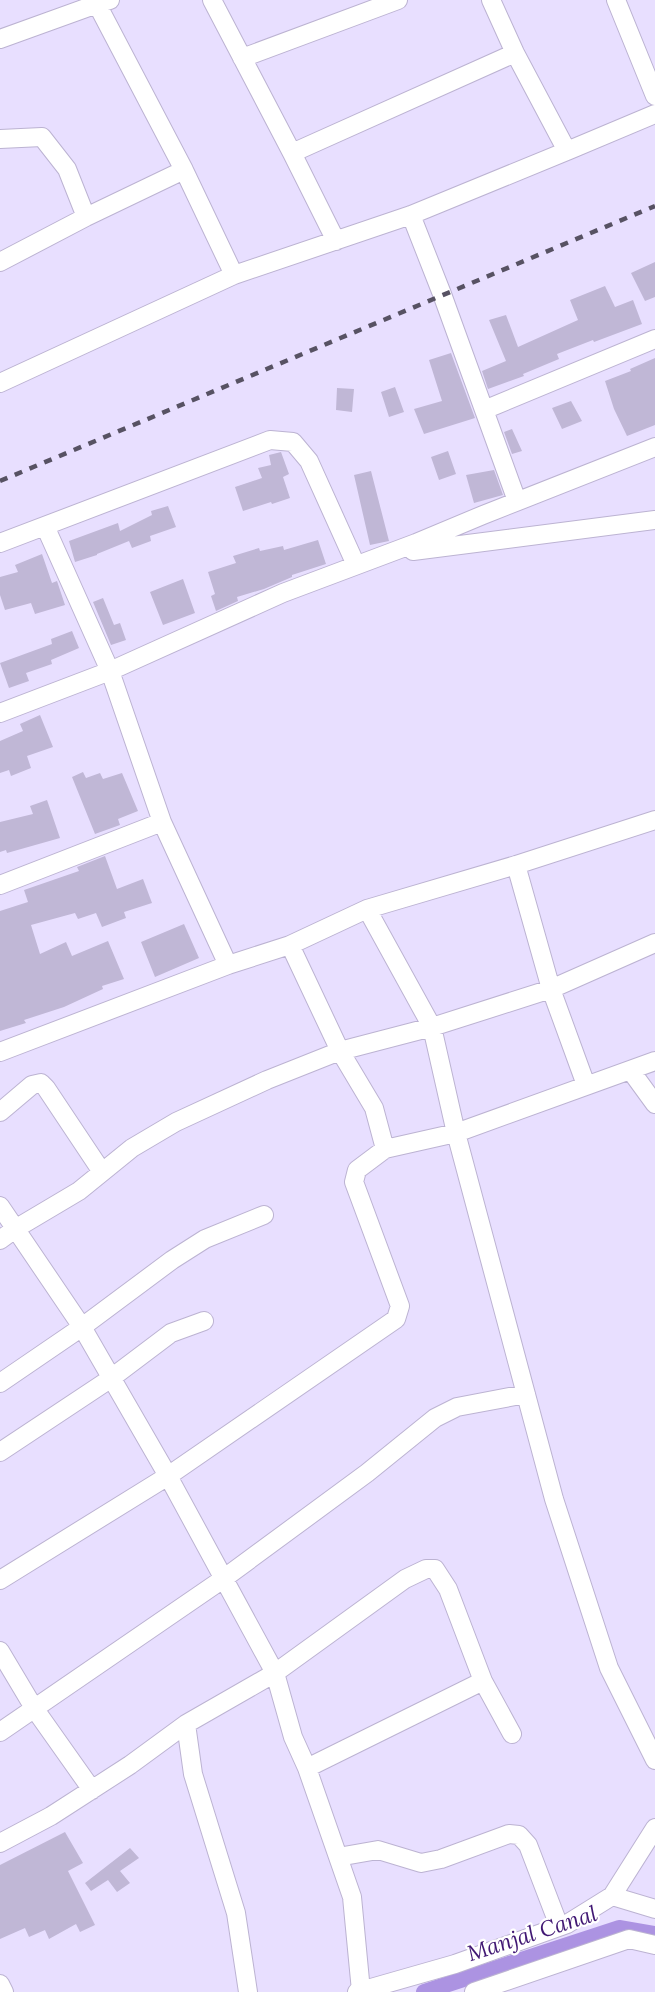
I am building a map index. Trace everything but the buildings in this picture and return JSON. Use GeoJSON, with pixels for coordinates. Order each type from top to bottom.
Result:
{"type":"FeatureCollection","features":[{"type":"Feature","properties":{"kind":"street"},"geometry":{"type":"LineString","coordinates":[[212,0],[336,242]]}},
{"type":"Feature","properties":{"kind":"street"},"geometry":{"type":"LineString","coordinates":[[242,58],[398,0]]}},
{"type":"Feature","properties":{"kind":"street"},"geometry":{"type":"LineString","coordinates":[[491,0],[515,53],[567,151]]}},
{"type":"Feature","properties":{"kind":"street"},"geometry":{"type":"LineString","coordinates":[[0,39],[101,1],[234,275]]}},
{"type":"Feature","properties":{"kind":"street"},"geometry":{"type":"LineString","coordinates":[[621,2],[655,96]]}},
{"type":"Feature","properties":{"kind":"street"},"geometry":{"type":"LineString","coordinates":[[292,153],[515,53]]}},
{"type":"Feature","properties":{"kind":"street"},"geometry":{"type":"LineString","coordinates":[[0,383],[234,275],[411,215],[655,114]]}},
{"type":"Feature","properties":{"kind":"street"},"geometry":{"type":"LineString","coordinates":[[0,140],[42,137],[67,169],[86,217]]}},
{"type":"Feature","properties":{"kind":"street"},"geometry":{"type":"LineString","coordinates":[[0,262],[184,170]]}},
{"type":"Feature","properties":{"kind":"street"},"geometry":{"type":"LineString","coordinates":[[411,215],[517,501]]}},
{"type":"Feature","properties":{"kind":"street"},"geometry":{"type":"LineString","coordinates":[[484,410],[655,339]]}},
{"type":"Feature","properties":{"kind":"street"},"geometry":{"type":"LineString","coordinates":[[0,543],[270,440],[293,442],[309,461],[356,565]]}},
{"type":"Feature","properties":{"kind":"street"},"geometry":{"type":"LineString","coordinates":[[0,713],[110,670],[283,593],[388,554],[655,447]]}},
{"type":"Feature","properties":{"kind":"street"},"geometry":{"type":"LineString","coordinates":[[388,554],[655,520]]}},
{"type":"Feature","properties":{"kind":"street"},"geometry":{"type":"LineString","coordinates":[[45,526],[110,670],[162,822],[228,965]]}},
{"type":"Feature","properties":{"kind":"street"},"geometry":{"type":"LineString","coordinates":[[0,1052],[228,965],[290,945],[367,909],[516,865],[655,820]]}},
{"type":"Feature","properties":{"kind":"street"},"geometry":{"type":"LineString","coordinates":[[0,885],[162,822]]}},
{"type":"Feature","properties":{"kind":"street"},"geometry":{"type":"LineString","coordinates":[[516,865],[551,988],[586,1085]]}},
{"type":"Feature","properties":{"kind":"street"},"geometry":{"type":"LineString","coordinates":[[367,909],[432,1027],[456,1133],[554,1499],[609,1668],[655,1760]]}},
{"type":"Feature","properties":{"kind":"street"},"geometry":{"type":"LineString","coordinates":[[0,1240],[79,1191],[132,1148],[176,1122],[267,1080],[340,1051],[432,1027],[551,988],[655,943]]}},
{"type":"Feature","properties":{"kind":"street"},"geometry":{"type":"LineString","coordinates":[[290,945],[340,1051],[374,1108],[384,1149]]}},
{"type":"Feature","properties":{"kind":"street"},"geometry":{"type":"LineString","coordinates":[[0,1580],[168,1476],[396,1319],[400,1306],[354,1182],[357,1170],[384,1149],[456,1133],[655,1061]]}},
{"type":"Feature","properties":{"kind":"street"},"geometry":{"type":"LineString","coordinates":[[631,1071],[655,1104]]}},
{"type":"Feature","properties":{"kind":"street"},"geometry":{"type":"LineString","coordinates":[[0,1112],[32,1085],[41,1083],[102,1172]]}},
{"type":"Feature","properties":{"kind":"street"},"geometry":{"type":"LineString","coordinates":[[0,1206],[82,1328],[168,1476],[275,1673],[293,1737],[307,1768],[352,1897],[359,1992],[455,1964],[567,1924],[612,1896],[655,1828]]}},
{"type":"Feature","properties":{"kind":"street"},"geometry":{"type":"LineString","coordinates":[[0,1383],[82,1328],[163,1266],[205,1239],[264,1215]]}},
{"type":"Feature","properties":{"kind":"street"},"geometry":{"type":"LineString","coordinates":[[0,1452],[110,1379],[171,1333],[204,1321]]}},
{"type":"Feature","properties":{"kind":"street"},"geometry":{"type":"LineString","coordinates":[[0,1731],[224,1579],[367,1473],[435,1418],[457,1407],[526,1394]]}},
{"type":"Feature","properties":{"kind":"street"},"geometry":{"type":"LineString","coordinates":[[0,1843],[51,1816],[130,1765],[186,1724],[275,1673],[405,1580],[426,1569],[435,1569],[448,1589],[483,1682],[512,1734]]}},
{"type":"Feature","properties":{"kind":"street"},"geometry":{"type":"LineString","coordinates":[[0,1651],[34,1708],[92,1790]]}},
{"type":"Feature","properties":{"kind":"street"},"geometry":{"type":"LineString","coordinates":[[307,1768],[483,1682]]}},
{"type":"Feature","properties":{"kind":"street"},"geometry":{"type":"LineString","coordinates":[[186,1724],[193,1774],[236,1913],[248,1992]]}},
{"type":"Feature","properties":{"kind":"street"},"geometry":{"type":"LineString","coordinates":[[338,1857],[378,1850],[421,1863],[441,1859],[509,1834],[519,1835],[528,1845],[559,1926]]}},
{"type":"Feature","properties":{"kind":"street"},"geometry":{"type":"LineString","coordinates":[[612,1896],[655,1909]]}},
{"type":"Feature","properties":{"kind":"street"},"geometry":{"type":"LineString","coordinates":[[474,1992],[629,1940],[655,1945]]}},
{"type":"Feature","properties":{"kind":"street"},"geometry":{"type":"LineString","coordinates":[[0,1983],[4,1992]]}},
{"type":"Feature","properties":{"kind":"waterway","name":"Manjal Canal"},"geometry":{"type":"LineString","coordinates":[[424,1992],[619,1928],[655,1934]]}},
{"type":"Feature","properties":{"kind":"railway"},"geometry":{"type":"LineString","coordinates":[[0,481],[655,206]]}}]}
